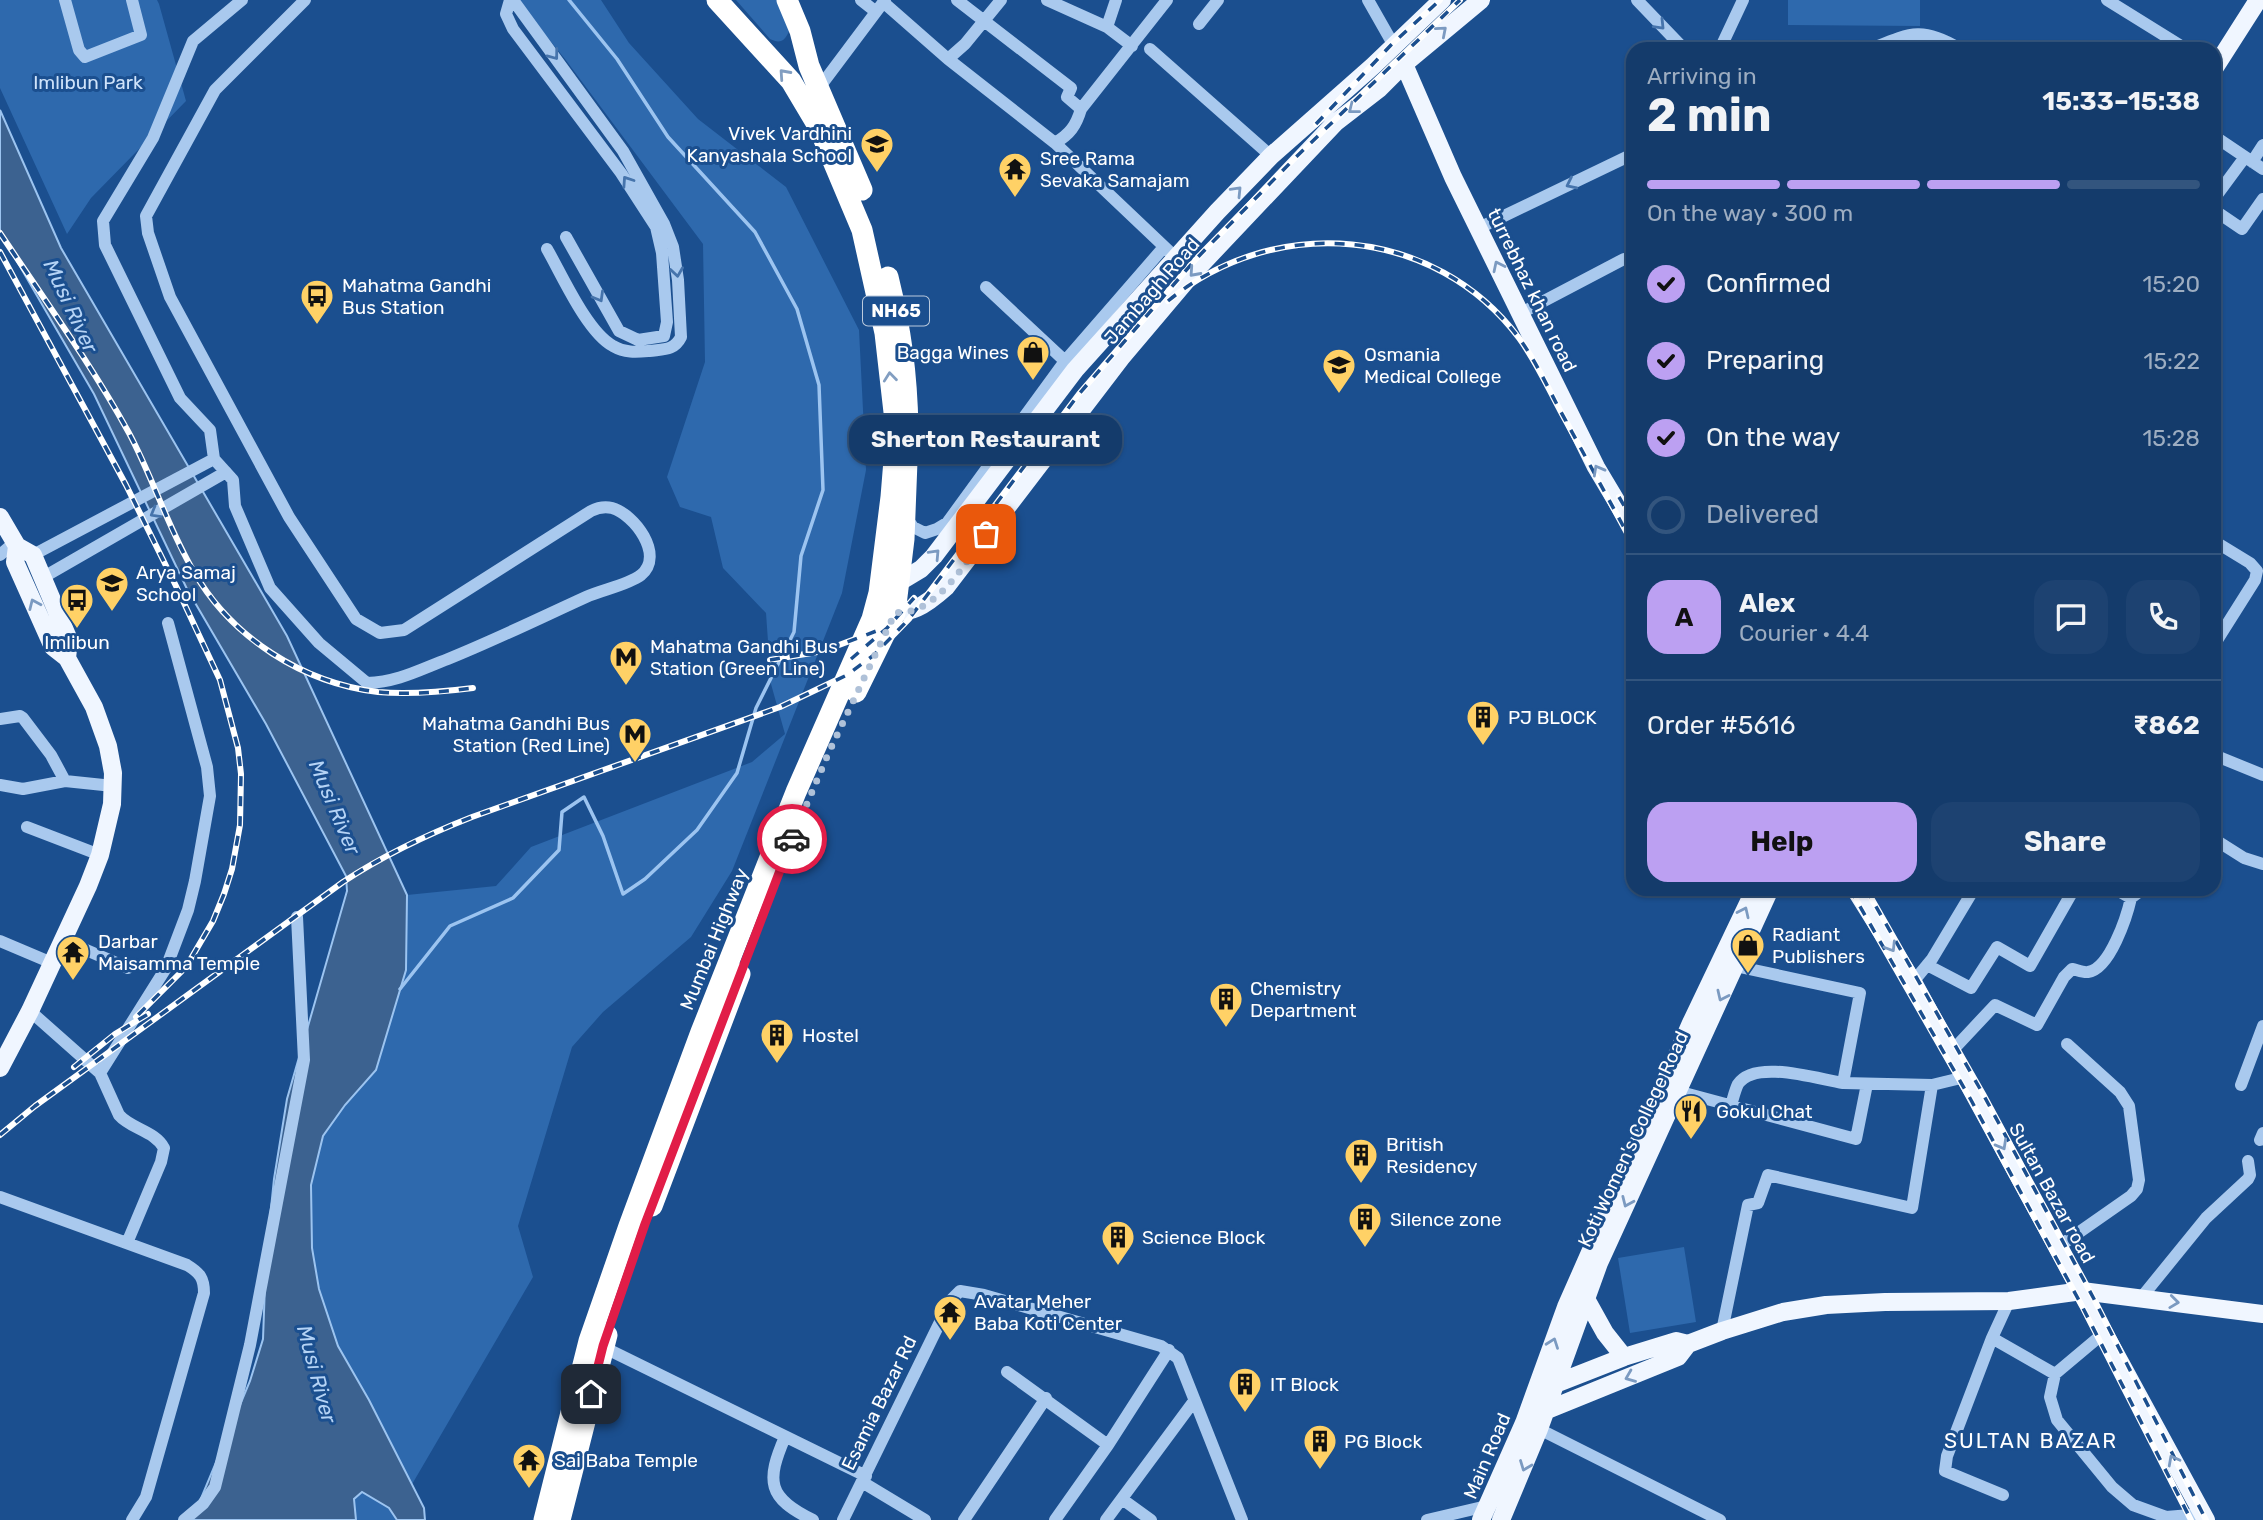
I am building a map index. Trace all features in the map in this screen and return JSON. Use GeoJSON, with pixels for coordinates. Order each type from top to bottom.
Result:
{"type":"FeatureCollection","features":[{"type":"Feature","properties":{"kind":"highway","name":"Mumbai Highway"},"geometry":{"type":"LineString","coordinates":[[544,1520],[596,1344],[645,1224],[790,843],[829,752],[884,604],[900,582],[905,516],[907,389],[901,330],[867,203],[846,150],[810,96],[790,81],[717,0]]}},
{"type":"Feature","properties":{"kind":"highway","name":"Mumbai Highway"},"geometry":{"type":"LineString","coordinates":[[786,0],[800,31],[809,65],[810,96],[819,128],[862,230],[886,333],[894,412],[894,460],[884,604]]}},
{"type":"Feature","properties":{"kind":"highway","name":"Mumbai Highway"},"geometry":{"type":"LineString","coordinates":[[560,1520],[596,1344]]}},
{"type":"Feature","properties":{"kind":"main road","name":"Jambagh Road"},"geometry":{"type":"LineString","coordinates":[[900,582],[934,556],[1075,370],[1170,252],[1442,0]]}},
{"type":"Feature","properties":{"kind":"main road","name":"Jambagh Road"},"geometry":{"type":"LineString","coordinates":[[884,604],[913,611],[946,587],[1121,358],[1192,274],[1335,123],[1481,0]]}},
{"type":"Feature","properties":{"kind":"main road"},"geometry":{"type":"LineString","coordinates":[[2221,58],[2257,12]]}},
{"type":"Feature","properties":{"kind":"main road","name":"turrebhaz khan road"},"geometry":{"type":"LineString","coordinates":[[1404,64],[1452,177],[1596,467],[1626,517]]}},
{"type":"Feature","properties":{"kind":"main road"},"geometry":{"type":"LineString","coordinates":[[0,517],[42,578],[69,640],[67,658]]}},
{"type":"Feature","properties":{"kind":"main road"},"geometry":{"type":"LineString","coordinates":[[0,1068],[30,1011],[100,855],[113,804],[108,746],[94,707],[67,658],[53,647],[15,562],[22,548]]}},
{"type":"Feature","properties":{"kind":"main road","name":"Koti Women's College Road"},"geometry":{"type":"LineString","coordinates":[[1547,1383],[1566,1307],[1635,1148],[1752,896]]}},
{"type":"Feature","properties":{"kind":"main road","name":"Koti Women's College Road"},"geometry":{"type":"LineString","coordinates":[[1537,1409],[1677,1091],[1767,896]]}},
{"type":"Feature","properties":{"kind":"main road","name":"Sultan Bazar road"},"geometry":{"type":"LineString","coordinates":[[1859,896],[1913,982],[2204,1517]]}},
{"type":"Feature","properties":{"kind":"main road"},"geometry":{"type":"LineString","coordinates":[[1537,1409],[1678,1357],[1688,1344],[1722,1331],[1783,1312],[1826,1305],[2008,1301],[2082,1291],[2263,1314]]}},
{"type":"Feature","properties":{"kind":"main road"},"geometry":{"type":"LineString","coordinates":[[1585,1297],[1605,1333],[1624,1357]]}},
{"type":"Feature","properties":{"kind":"main road"},"geometry":{"type":"LineString","coordinates":[[1547,1383],[1676,1341],[1688,1344]]}},
{"type":"Feature","properties":{"kind":"main road","name":"Main Road"},"geometry":{"type":"LineString","coordinates":[[1505,1514],[1539,1429],[1537,1409]]}},
{"type":"Feature","properties":{"kind":"main road","name":"Main Road"},"geometry":{"type":"LineString","coordinates":[[1485,1513],[1537,1409]]}},
{"type":"Feature","properties":{"kind":"street"},"geometry":{"type":"LineString","coordinates":[[65,0],[79,50],[85,57],[141,35],[132,0]]}},
{"type":"Feature","properties":{"kind":"street"},"geometry":{"type":"LineString","coordinates":[[242,0],[193,41],[153,138],[103,221],[105,245],[180,398],[210,430],[211,461],[220,476],[233,480],[235,506],[270,588],[319,643],[367,683],[391,682],[512,633],[589,595],[640,576],[647,567],[650,555],[644,536],[625,515],[611,508],[600,508],[591,511],[404,630],[388,634],[374,631],[356,619],[289,517],[170,297],[148,233],[145,216],[215,90],[305,0]]}},
{"type":"Feature","properties":{"kind":"street"},"geometry":{"type":"LineString","coordinates":[[512,0],[506,14],[513,29],[621,173],[656,227],[662,253],[667,322],[664,335],[638,340],[619,331],[566,237]]}},
{"type":"Feature","properties":{"kind":"street"},"geometry":{"type":"LineString","coordinates":[[512,0],[623,151],[664,224],[673,247],[678,280],[681,337],[678,343],[668,350],[631,353],[600,338],[548,248]]}},
{"type":"Feature","properties":{"kind":"street"},"geometry":{"type":"LineString","coordinates":[[861,0],[881,4],[1055,143],[1170,252],[1065,361],[947,523],[925,533],[913,527],[905,516]]}},
{"type":"Feature","properties":{"kind":"street"},"geometry":{"type":"LineString","coordinates":[[957,0],[1071,89],[1067,97],[1080,108]]}},
{"type":"Feature","properties":{"kind":"street"},"geometry":{"type":"LineString","coordinates":[[948,59],[965,44],[1001,0]]}},
{"type":"Feature","properties":{"kind":"street"},"geometry":{"type":"LineString","coordinates":[[1047,0],[1107,27],[1132,46]]}},
{"type":"Feature","properties":{"kind":"street"},"geometry":{"type":"LineString","coordinates":[[1107,27],[1116,0]]}},
{"type":"Feature","properties":{"kind":"street"},"geometry":{"type":"LineString","coordinates":[[1055,143],[1069,135],[1077,123],[1080,108],[1167,0]]}},
{"type":"Feature","properties":{"kind":"street"},"geometry":{"type":"LineString","coordinates":[[1199,23],[1218,0]]}},
{"type":"Feature","properties":{"kind":"street"},"geometry":{"type":"LineString","coordinates":[[1368,0],[1393,44]]}},
{"type":"Feature","properties":{"kind":"street"},"geometry":{"type":"LineString","coordinates":[[1637,0],[1677,42]]}},
{"type":"Feature","properties":{"kind":"street"},"geometry":{"type":"LineString","coordinates":[[1723,42],[1743,0]]}},
{"type":"Feature","properties":{"kind":"street"},"geometry":{"type":"LineString","coordinates":[[2107,0],[2175,42]]}},
{"type":"Feature","properties":{"kind":"street"},"geometry":{"type":"LineString","coordinates":[[810,96],[881,4]]}},
{"type":"Feature","properties":{"kind":"street"},"geometry":{"type":"LineString","coordinates":[[1890,42],[1926,33],[1949,42]]}},
{"type":"Feature","properties":{"kind":"street"},"geometry":{"type":"LineString","coordinates":[[1150,49],[1271,156]]}},
{"type":"Feature","properties":{"kind":"street"},"geometry":{"type":"LineString","coordinates":[[2221,141],[2253,163]]}},
{"type":"Feature","properties":{"kind":"street"},"geometry":{"type":"LineString","coordinates":[[2221,193],[2253,163],[2263,145]]}},
{"type":"Feature","properties":{"kind":"street"},"geometry":{"type":"LineString","coordinates":[[1479,228],[1626,157]]}},
{"type":"Feature","properties":{"kind":"street"},"geometry":{"type":"LineString","coordinates":[[2221,215],[2242,229],[2263,199]]}},
{"type":"Feature","properties":{"kind":"street"},"geometry":{"type":"LineString","coordinates":[[1521,313],[1626,258]]}},
{"type":"Feature","properties":{"kind":"street"},"geometry":{"type":"LineString","coordinates":[[986,287],[1065,361]]}},
{"type":"Feature","properties":{"kind":"street"},"geometry":{"type":"LineString","coordinates":[[0,555],[81,531],[211,461]]}},
{"type":"Feature","properties":{"kind":"street"},"geometry":{"type":"LineString","coordinates":[[42,578],[220,476]]}},
{"type":"Feature","properties":{"kind":"street"},"geometry":{"type":"LineString","coordinates":[[2221,545],[2250,563],[2257,571],[2255,580],[2221,634]]}},
{"type":"Feature","properties":{"kind":"street"},"geometry":{"type":"LineString","coordinates":[[100,1073],[166,968],[188,910],[210,796],[207,767],[167,623]]}},
{"type":"Feature","properties":{"kind":"street"},"geometry":{"type":"LineString","coordinates":[[0,719],[20,716],[23,718],[51,755],[65,781]]}},
{"type":"Feature","properties":{"kind":"street"},"geometry":{"type":"LineString","coordinates":[[2221,762],[2263,775]]}},
{"type":"Feature","properties":{"kind":"street"},"geometry":{"type":"LineString","coordinates":[[0,785],[23,789],[65,781],[113,786]]}},
{"type":"Feature","properties":{"kind":"street"},"geometry":{"type":"LineString","coordinates":[[27,827],[100,855]]}},
{"type":"Feature","properties":{"kind":"street"},"geometry":{"type":"LineString","coordinates":[[2221,843],[2244,858],[2263,864]]}},
{"type":"Feature","properties":{"kind":"street"},"geometry":{"type":"LineString","coordinates":[[1913,982],[1927,965],[1971,896]]}},
{"type":"Feature","properties":{"kind":"street"},"geometry":{"type":"LineString","coordinates":[[1927,965],[1970,988],[1997,947],[2030,966],[2070,896]]}},
{"type":"Feature","properties":{"kind":"street"},"geometry":{"type":"LineString","coordinates":[[2127,896],[2131,898]]}},
{"type":"Feature","properties":{"kind":"street"},"geometry":{"type":"LineString","coordinates":[[1951,1052],[1996,1005],[2037,1025],[2064,977],[2072,970],[2088,973],[2099,967],[2124,926],[2134,896]]}},
{"type":"Feature","properties":{"kind":"street"},"geometry":{"type":"LineString","coordinates":[[184,1520],[203,1504],[215,1487],[250,1345],[304,1060],[297,916]]}},
{"type":"Feature","properties":{"kind":"street"},"geometry":{"type":"LineString","coordinates":[[63,940],[128,968]]}},
{"type":"Feature","properties":{"kind":"street"},"geometry":{"type":"LineString","coordinates":[[0,941],[52,963]]}},
{"type":"Feature","properties":{"kind":"street"},"geometry":{"type":"LineString","coordinates":[[1735,966],[1860,993],[1843,1083]]}},
{"type":"Feature","properties":{"kind":"street"},"geometry":{"type":"LineString","coordinates":[[30,1011],[100,1073],[119,1115],[161,1141],[164,1148],[161,1162],[127,1243]]}},
{"type":"Feature","properties":{"kind":"street"},"geometry":{"type":"LineString","coordinates":[[2241,1085],[2263,1026]]}},
{"type":"Feature","properties":{"kind":"street"},"geometry":{"type":"LineString","coordinates":[[2057,1247],[2131,1196],[2137,1189],[2139,1180],[2129,1106],[2120,1092],[2067,1044]]}},
{"type":"Feature","properties":{"kind":"street"},"geometry":{"type":"LineString","coordinates":[[1731,1105],[1738,1083],[1752,1073],[1767,1070],[1843,1083],[1867,1084],[1932,1086],[1965,1077]]}},
{"type":"Feature","properties":{"kind":"street"},"geometry":{"type":"LineString","coordinates":[[1677,1091],[1856,1139],[1867,1084]]}},
{"type":"Feature","properties":{"kind":"street"},"geometry":{"type":"LineString","coordinates":[[1722,1331],[1748,1205],[1758,1203],[1768,1175],[1912,1208],[1932,1086]]}},
{"type":"Feature","properties":{"kind":"street"},"geometry":{"type":"LineString","coordinates":[[2141,1298],[2206,1218],[2248,1179],[2248,1161]]}},
{"type":"Feature","properties":{"kind":"street"},"geometry":{"type":"LineString","coordinates":[[0,1197],[187,1265],[200,1272],[204,1281],[204,1293],[146,1497],[132,1520]]}},
{"type":"Feature","properties":{"kind":"street","name":"Esamia Bazar Rd"},"geometry":{"type":"LineString","coordinates":[[844,1520],[951,1300],[960,1291],[984,1295],[1169,1350]]}},
{"type":"Feature","properties":{"kind":"street"},"geometry":{"type":"LineString","coordinates":[[2003,1495],[1945,1471],[1947,1456],[2008,1301]]}},
{"type":"Feature","properties":{"kind":"street"},"geometry":{"type":"LineString","coordinates":[[2105,1332],[2055,1374],[2050,1397],[2057,1420],[2112,1487],[2133,1505],[2166,1517],[2204,1517]]}},
{"type":"Feature","properties":{"kind":"street"},"geometry":{"type":"LineString","coordinates":[[1992,1338],[2055,1374]]}},
{"type":"Feature","properties":{"kind":"street"},"geometry":{"type":"LineString","coordinates":[[596,1344],[864,1479],[925,1520]]}},
{"type":"Feature","properties":{"kind":"street"},"geometry":{"type":"LineString","coordinates":[[1055,1520],[1108,1445],[1169,1350],[1178,1358],[1242,1520]]}},
{"type":"Feature","properties":{"kind":"street"},"geometry":{"type":"LineString","coordinates":[[1007,1372],[1108,1445]]}},
{"type":"Feature","properties":{"kind":"street"},"geometry":{"type":"LineString","coordinates":[[964,1520],[1046,1398]]}},
{"type":"Feature","properties":{"kind":"street"},"geometry":{"type":"LineString","coordinates":[[1106,1520],[1194,1401]]}},
{"type":"Feature","properties":{"kind":"street"},"geometry":{"type":"LineString","coordinates":[[1539,1429],[1720,1520]]}},
{"type":"Feature","properties":{"kind":"street"},"geometry":{"type":"LineString","coordinates":[[785,1437],[774,1462],[775,1490],[785,1504],[803,1518]]}},
{"type":"Feature","properties":{"kind":"street"},"geometry":{"type":"LineString","coordinates":[[1122,1499],[1151,1520]]}},
{"type":"Feature","properties":{"kind":"street"},"geometry":{"type":"LineString","coordinates":[[1427,1520],[1485,1513],[1505,1514]]}},
{"type":"Feature","properties":{"kind":"green space","name":"Imlibun Park"},"geometry":{"type":"Polygon","coordinates":[[[0,0],[157,0],[159,4],[186,101],[91,198],[67,234],[0,88],[0,0]]]}},
{"type":"Feature","properties":{"kind":"green space"},"geometry":{"type":"Polygon","coordinates":[[[517,0],[601,0],[629,43],[698,119],[786,187],[859,330],[866,470],[842,593],[732,871],[691,937],[603,1012],[572,1047],[518,1226],[533,1277],[411,1486],[369,1400],[338,1346],[319,1289],[312,1248],[311,1185],[323,1136],[345,1105],[376,1070],[406,970],[407,895],[496,886],[531,847],[752,762],[785,734],[771,684],[766,613],[723,568],[711,517],[680,507],[667,477],[705,362],[703,244],[565,59],[517,0]]]}},
{"type":"Feature","properties":{"kind":"green space"},"geometry":{"type":"Polygon","coordinates":[[[736,0],[779,0],[789,31],[786,37],[782,41],[770,39],[736,0]]]}},
{"type":"Feature","properties":{"kind":"green space"},"geometry":{"type":"Polygon","coordinates":[[[1788,0],[1920,0],[1920,26],[1788,25],[1788,0]]]}},
{"type":"Feature","properties":{"kind":"green space"},"geometry":{"type":"Polygon","coordinates":[[[1684,1247],[1696,1322],[1630,1333],[1618,1258],[1684,1247]]]}},
{"type":"Feature","properties":{"kind":"green space"},"geometry":{"type":"Polygon","coordinates":[[[362,1492],[389,1508],[397,1520],[356,1520],[354,1499],[362,1492]]]}},
{"type":"Feature","properties":{"kind":"water","name":"Musi River"},"geometry":{"type":"Polygon","coordinates":[[[0,110],[61,248],[287,636],[407,895],[406,970],[376,1070],[345,1105],[323,1136],[311,1185],[312,1248],[319,1289],[338,1346],[424,1508],[425,1520],[397,1520],[389,1508],[362,1492],[354,1499],[356,1520],[192,1520],[250,1381],[263,1339],[266,1257],[274,1179],[287,1099],[347,891],[346,876],[266,724],[187,589],[94,394],[0,232],[0,110]]]}},
{"type":"Feature","properties":{"kind":"waterway"},"geometry":{"type":"LineString","coordinates":[[400,989],[450,926],[513,898],[559,850],[562,812],[584,797],[603,836],[623,894],[645,879],[697,830],[737,773],[756,708],[794,632],[801,556],[823,490],[819,385],[797,309],[755,232],[668,137],[617,59],[569,0]]}},
{"type":"Feature","properties":{"kind":"railway"},"geometry":{"type":"LineString","coordinates":[[1316,124],[1391,45],[1440,0]]}},
{"type":"Feature","properties":{"kind":"railway"},"geometry":{"type":"LineString","coordinates":[[0,1135],[35,1106],[343,882],[390,854],[472,817],[780,707],[847,675],[874,655],[909,619],[1079,394],[1195,260],[1295,158],[1460,0]]}},
{"type":"Feature","properties":{"kind":"railway"},"geometry":{"type":"LineString","coordinates":[[0,233],[114,407],[138,450],[168,521],[194,572],[228,617],[249,637],[272,653],[323,679],[350,687],[402,693],[473,688]]}},
{"type":"Feature","properties":{"kind":"railway"},"geometry":{"type":"LineString","coordinates":[[1168,301],[1210,273],[1256,254],[1304,245],[1352,244],[1399,254],[1444,273],[1484,301],[1519,338],[1542,375],[1626,531]]}},
{"type":"Feature","properties":{"kind":"railway"},"geometry":{"type":"LineString","coordinates":[[0,252],[126,485],[176,586],[220,680],[238,748],[241,774],[240,825],[232,869],[224,894],[213,921],[186,967],[136,1017]]}},
{"type":"Feature","properties":{"kind":"railway"},"geometry":{"type":"LineString","coordinates":[[1619,497],[1626,509]]}},
{"type":"Feature","properties":{"kind":"railway"},"geometry":{"type":"LineString","coordinates":[[851,659],[887,628],[914,598]]}},
{"type":"Feature","properties":{"kind":"railway"},"geometry":{"type":"LineString","coordinates":[[770,660],[823,651],[879,630]]}},
{"type":"Feature","properties":{"kind":"railway"},"geometry":{"type":"LineString","coordinates":[[1854,896],[1971,1100],[2082,1306],[2191,1520]]}},
{"type":"Feature","properties":{"kind":"railway"},"geometry":{"type":"LineString","coordinates":[[1870,896],[1983,1094],[2094,1299],[2206,1520]]}},
{"type":"Feature","properties":{"kind":"railway"},"geometry":{"type":"LineString","coordinates":[[74,1067],[115,1034],[148,1014]]}},
{"type":"Feature","properties":{"kind":"way so far"},"geometry":{"type":"LineString","coordinates":[[792,839],[829,752],[895,613],[913,611],[929,602],[946,587],[986,534]]}},
{"type":"Feature","properties":{"kind":"place","name":"Vivek Vardhini Kanyashala School"},"geometry":{"type":"Point","coordinates":[877,174]}},
{"type":"Feature","properties":{"kind":"place","name":"Sree Rama Sevaka Samajam"},"geometry":{"type":"Point","coordinates":[1015,199]}},
{"type":"Feature","properties":{"kind":"place","name":"Mahatma Gandhi Bus Station"},"geometry":{"type":"Point","coordinates":[317,326]}},
{"type":"Feature","properties":{"kind":"place","name":"Bagga Wines"},"geometry":{"type":"Point","coordinates":[1033,382]}},
{"type":"Feature","properties":{"kind":"place","name":"Osmania Medical College"},"geometry":{"type":"Point","coordinates":[1339,395]}},
{"type":"Feature","properties":{"kind":"place","name":"Sherton Restaurant"},"geometry":{"type":"Point","coordinates":[986,534]}},
{"type":"Feature","properties":{"kind":"place","name":"Arya Samaj School"},"geometry":{"type":"Point","coordinates":[112,613]}},
{"type":"Feature","properties":{"kind":"place","name":"Imlibun"},"geometry":{"type":"Point","coordinates":[77,630]}},
{"type":"Feature","properties":{"kind":"place","name":"Mahatma Gandhi Bus Station (Green Line)"},"geometry":{"type":"Point","coordinates":[626,687]}},
{"type":"Feature","properties":{"kind":"place","name":"PJ BLOCK"},"geometry":{"type":"Point","coordinates":[1483,747]}},
{"type":"Feature","properties":{"kind":"place","name":"Mahatma Gandhi Bus Station (Red Line)"},"geometry":{"type":"Point","coordinates":[635,764]}},
{"type":"Feature","properties":{"kind":"place","name":"Radiant Publishers"},"geometry":{"type":"Point","coordinates":[1748,975]}},
{"type":"Feature","properties":{"kind":"place","name":"Darbar Maisamma Temple"},"geometry":{"type":"Point","coordinates":[73,982]}},
{"type":"Feature","properties":{"kind":"place","name":"Chemistry Department"},"geometry":{"type":"Point","coordinates":[1226,1029]}},
{"type":"Feature","properties":{"kind":"place","name":"Hostel"},"geometry":{"type":"Point","coordinates":[777,1065]}},
{"type":"Feature","properties":{"kind":"place","name":"Gokul Chat"},"geometry":{"type":"Point","coordinates":[1691,1141]}},
{"type":"Feature","properties":{"kind":"place","name":"British Residency"},"geometry":{"type":"Point","coordinates":[1361,1185]}},
{"type":"Feature","properties":{"kind":"place","name":"Silence zone"},"geometry":{"type":"Point","coordinates":[1365,1249]}},
{"type":"Feature","properties":{"kind":"place","name":"Science Block"},"geometry":{"type":"Point","coordinates":[1118,1267]}},
{"type":"Feature","properties":{"kind":"place","name":"Avatar Meher Baba Koti Center"},"geometry":{"type":"Point","coordinates":[950,1342]}},
{"type":"Feature","properties":{"kind":"place","name":"IT Block"},"geometry":{"type":"Point","coordinates":[1245,1414]}},
{"type":"Feature","properties":{"kind":"place","name":"PG Block"},"geometry":{"type":"Point","coordinates":[1320,1471]}},
{"type":"Feature","properties":{"kind":"place","name":"Sai Baba Temple"},"geometry":{"type":"Point","coordinates":[529,1490]}},
{"type":"Feature","properties":{"kind":"district","name":"SULTAN BAZAR"},"geometry":{"type":"Point","coordinates":[2031,1440]}},
{"type":"Feature","properties":{"kind":"route"},"geometry":{"type":"LineString","coordinates":[[591,1394],[603,1346],[645,1224],[792,839]]}}]}
